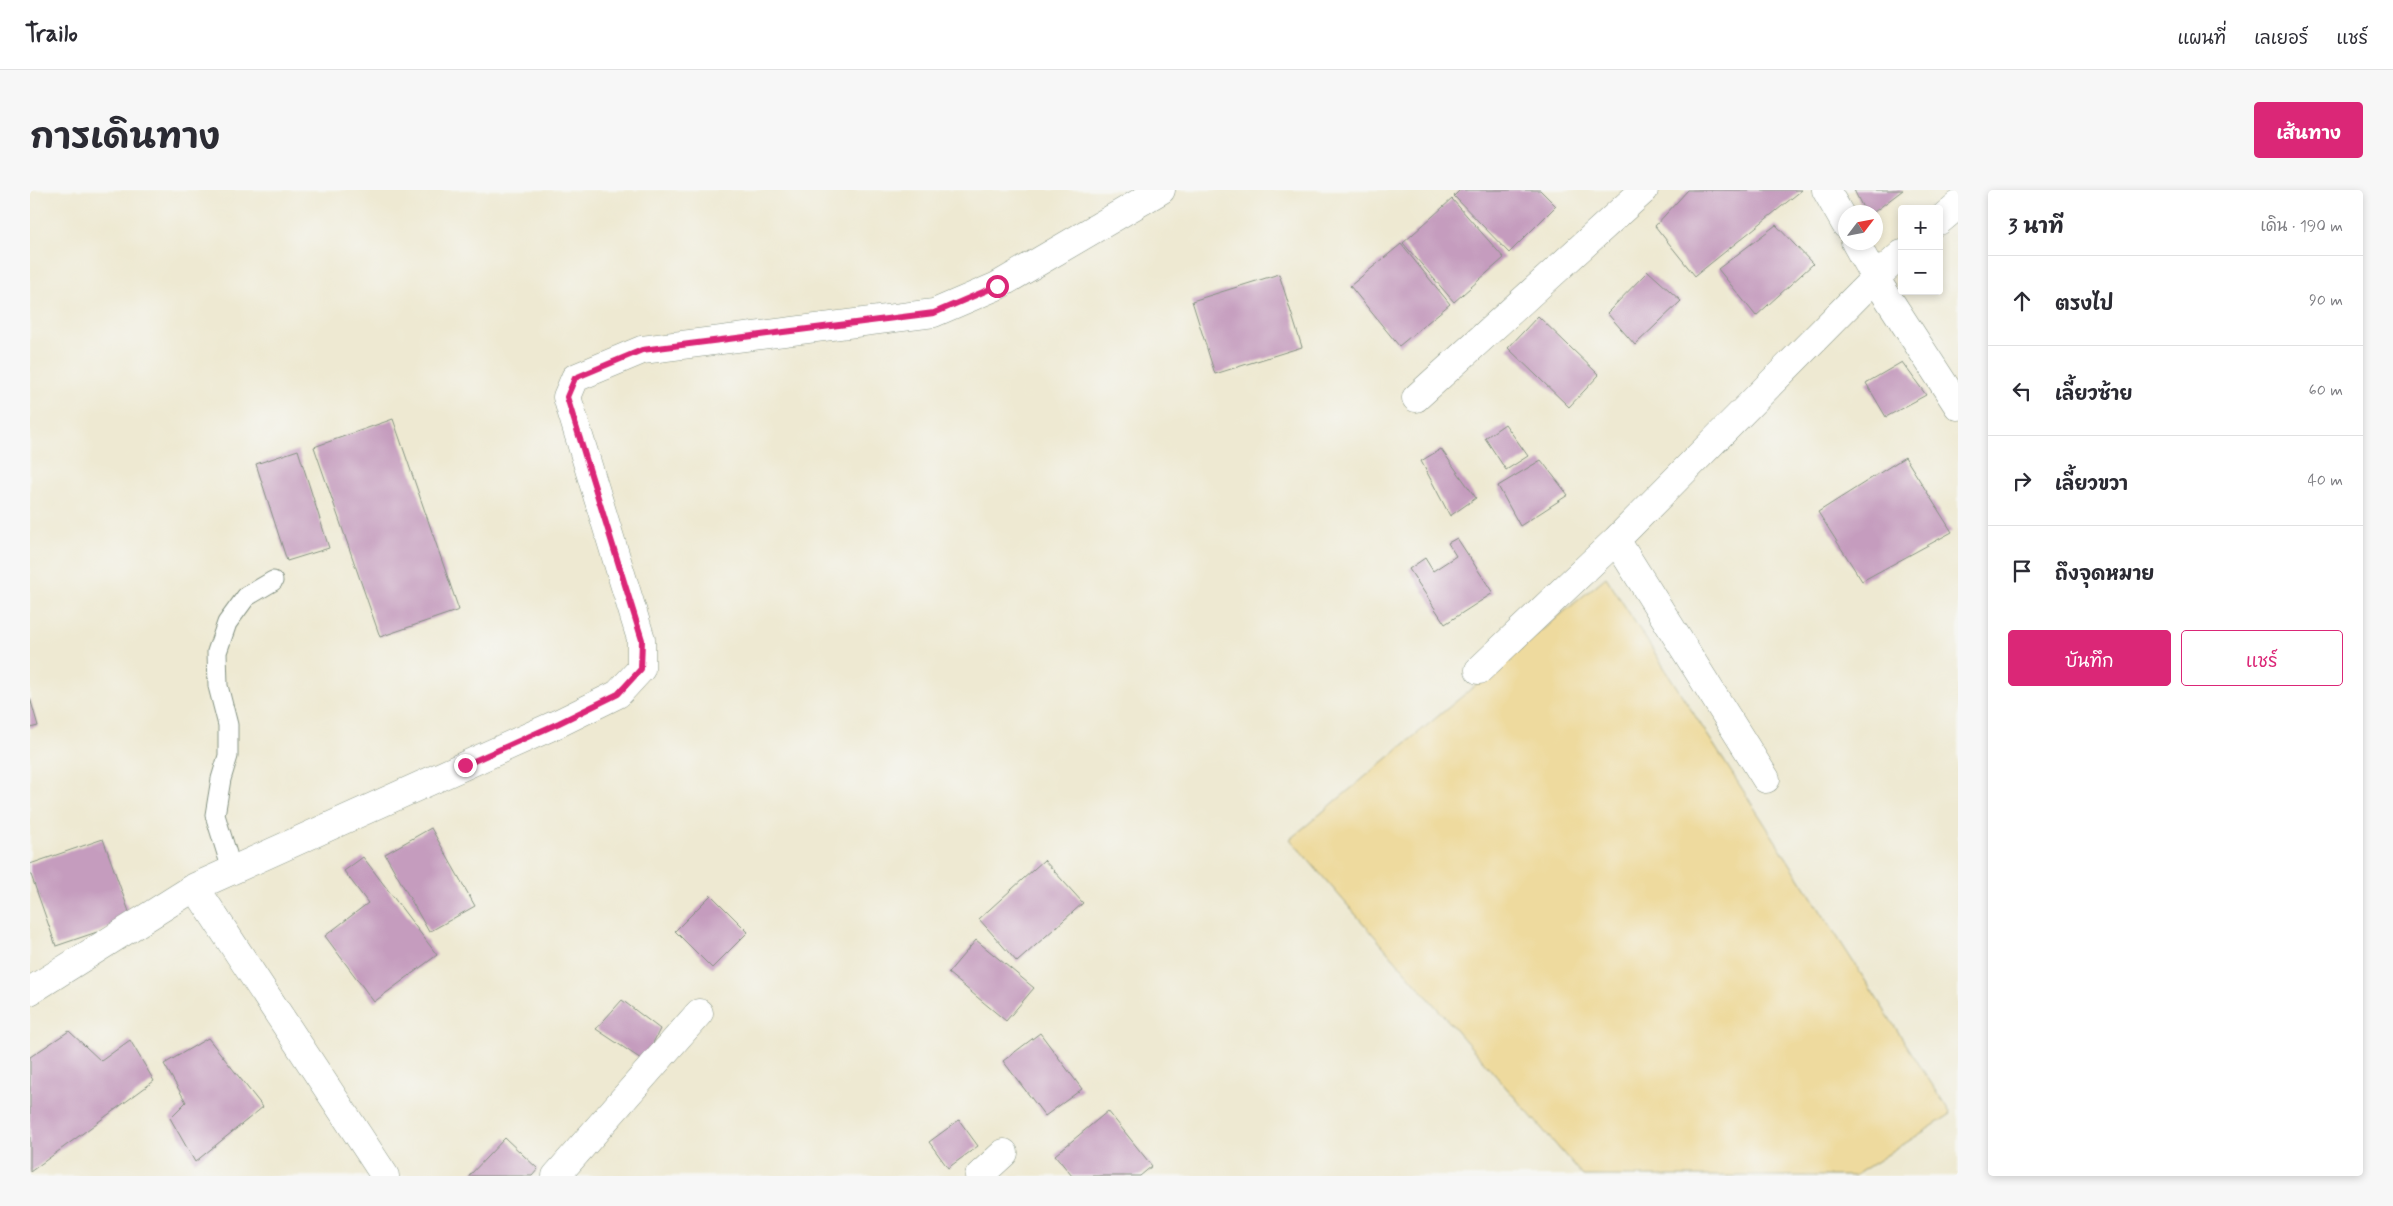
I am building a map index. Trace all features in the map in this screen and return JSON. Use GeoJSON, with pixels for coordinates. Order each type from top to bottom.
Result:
{"type":"FeatureCollection","features":[{"type":"Feature","properties":{"kind":"street"},"geometry":{"type":"LineString","coordinates":[[31,985],[195,887],[559,723],[618,694],[641,669],[642,640],[567,397],[575,378],[642,350],[934,313],[997,286],[1161,190]]}},
{"type":"Feature","properties":{"kind":"street"},"geometry":{"type":"LineString","coordinates":[[1416,398],[1644,190]]}},
{"type":"Feature","properties":{"kind":"street"},"geometry":{"type":"LineString","coordinates":[[1826,190],[1838,211]]}},
{"type":"Feature","properties":{"kind":"street"},"geometry":{"type":"LineString","coordinates":[[1943,218],[1958,205]]}},
{"type":"Feature","properties":{"kind":"street"},"geometry":{"type":"LineString","coordinates":[[1859,250],[1875,278],[1958,406]]}},
{"type":"Feature","properties":{"kind":"street"},"geometry":{"type":"LineString","coordinates":[[1479,670],[1616,540],[1875,278],[1898,258]]}},
{"type":"Feature","properties":{"kind":"street"},"geometry":{"type":"LineString","coordinates":[[1616,540],[1766,779]]}},
{"type":"Feature","properties":{"kind":"street"},"geometry":{"type":"LineString","coordinates":[[195,887],[381,1175]]}},
{"type":"Feature","properties":{"kind":"street"},"geometry":{"type":"LineString","coordinates":[[556,1176],[699,1013]]}},
{"type":"Feature","properties":{"kind":"street"},"geometry":{"type":"LineString","coordinates":[[979,1176],[1004,1153]]}},
{"type":"Feature","properties":{"kind":"lane"},"geometry":{"type":"LineString","coordinates":[[232,870],[215,815],[228,748],[228,725],[218,686],[217,652],[227,623],[246,597],[273,581]]}},
{"type":"Feature","properties":{"kind":"sand"},"geometry":{"type":"Polygon","coordinates":[[[1606,577],[1951,1114],[1854,1176],[1583,1176],[1290,839],[1606,577]]]}},
{"type":"Feature","properties":{"kind":"building"},"geometry":{"type":"Polygon","coordinates":[[[1460,190],[1540,190],[1556,206],[1509,253],[1454,196],[1460,190]]]}},
{"type":"Feature","properties":{"kind":"building"},"geometry":{"type":"Polygon","coordinates":[[[1688,190],[1802,190],[1695,276],[1655,226],[1688,190]]]}},
{"type":"Feature","properties":{"kind":"building"},"geometry":{"type":"Polygon","coordinates":[[[1854,190],[1903,190],[1883,205],[1862,205],[1854,190]]]}},
{"type":"Feature","properties":{"kind":"building"},"geometry":{"type":"Polygon","coordinates":[[[1452,199],[1504,258],[1454,302],[1403,243],[1452,199]]]}},
{"type":"Feature","properties":{"kind":"building"},"geometry":{"type":"Polygon","coordinates":[[[1776,225],[1813,264],[1756,316],[1718,269],[1776,225]]]}},
{"type":"Feature","properties":{"kind":"building"},"geometry":{"type":"Polygon","coordinates":[[[1401,244],[1450,304],[1399,346],[1350,286],[1401,244]]]}},
{"type":"Feature","properties":{"kind":"building"},"geometry":{"type":"Polygon","coordinates":[[[1648,271],[1681,301],[1635,345],[1607,313],[1648,271]]]}},
{"type":"Feature","properties":{"kind":"building"},"geometry":{"type":"Polygon","coordinates":[[[1279,274],[1302,347],[1215,374],[1192,301],[1279,274]]]}},
{"type":"Feature","properties":{"kind":"building"},"geometry":{"type":"Polygon","coordinates":[[[1538,316],[1599,375],[1569,407],[1508,348],[1538,316]]]}},
{"type":"Feature","properties":{"kind":"building"},"geometry":{"type":"Polygon","coordinates":[[[1902,362],[1926,395],[1886,417],[1866,383],[1902,362]]]}},
{"type":"Feature","properties":{"kind":"building"},"geometry":{"type":"Polygon","coordinates":[[[393,419],[459,610],[380,637],[314,447],[393,419]]]}},
{"type":"Feature","properties":{"kind":"building"},"geometry":{"type":"Polygon","coordinates":[[[1505,424],[1528,456],[1506,470],[1485,438],[1505,424]]]}},
{"type":"Feature","properties":{"kind":"building"},"geometry":{"type":"Polygon","coordinates":[[[1441,449],[1476,498],[1450,516],[1421,461],[1441,449]]]}},
{"type":"Feature","properties":{"kind":"building"},"geometry":{"type":"Polygon","coordinates":[[[298,450],[329,548],[287,561],[256,464],[298,450]]]}},
{"type":"Feature","properties":{"kind":"building"},"geometry":{"type":"Polygon","coordinates":[[[1905,457],[1952,532],[1862,581],[1818,512],[1905,457]]]}},
{"type":"Feature","properties":{"kind":"building"},"geometry":{"type":"Polygon","coordinates":[[[1541,460],[1568,495],[1520,526],[1498,486],[1541,460]]]}},
{"type":"Feature","properties":{"kind":"building"},"geometry":{"type":"Polygon","coordinates":[[[1457,538],[1493,593],[1445,624],[1409,569],[1425,558],[1433,571],[1456,556],[1448,543],[1457,538]]]}},
{"type":"Feature","properties":{"kind":"building"},"geometry":{"type":"Polygon","coordinates":[[[30,698],[38,726],[30,728],[30,698]]]}},
{"type":"Feature","properties":{"kind":"building"},"geometry":{"type":"Polygon","coordinates":[[[431,828],[475,906],[429,932],[385,854],[431,828]]]}},
{"type":"Feature","properties":{"kind":"building"},"geometry":{"type":"Polygon","coordinates":[[[103,839],[132,920],[56,946],[30,872],[30,864],[103,839]]]}},
{"type":"Feature","properties":{"kind":"building"},"geometry":{"type":"Polygon","coordinates":[[[363,857],[437,955],[374,1002],[325,936],[368,903],[344,871],[363,857]]]}},
{"type":"Feature","properties":{"kind":"building"},"geometry":{"type":"Polygon","coordinates":[[[1044,860],[1083,903],[1017,962],[979,919],[1044,860]]]}},
{"type":"Feature","properties":{"kind":"building"},"geometry":{"type":"Polygon","coordinates":[[[711,895],[748,932],[712,968],[675,931],[711,895]]]}},
{"type":"Feature","properties":{"kind":"building"},"geometry":{"type":"Polygon","coordinates":[[[976,940],[1034,988],[1006,1021],[948,973],[976,940]]]}},
{"type":"Feature","properties":{"kind":"building"},"geometry":{"type":"Polygon","coordinates":[[[622,1000],[660,1029],[644,1061],[596,1029],[622,1000]]]}},
{"type":"Feature","properties":{"kind":"building"},"geometry":{"type":"Polygon","coordinates":[[[69,1031],[101,1061],[130,1040],[154,1081],[30,1172],[30,1057],[69,1031]]]}},
{"type":"Feature","properties":{"kind":"building"},"geometry":{"type":"Polygon","coordinates":[[[1040,1033],[1082,1089],[1045,1116],[1003,1061],[1040,1033]]]}},
{"type":"Feature","properties":{"kind":"building"},"geometry":{"type":"Polygon","coordinates":[[[208,1038],[263,1107],[195,1162],[170,1118],[186,1102],[164,1064],[208,1038]]]}},
{"type":"Feature","properties":{"kind":"building"},"geometry":{"type":"Polygon","coordinates":[[[1108,1111],[1152,1166],[1140,1176],[1072,1176],[1055,1155],[1108,1111]]]}},
{"type":"Feature","properties":{"kind":"building"},"geometry":{"type":"Polygon","coordinates":[[[959,1120],[978,1146],[948,1168],[929,1142],[959,1120]]]}},
{"type":"Feature","properties":{"kind":"building"},"geometry":{"type":"Polygon","coordinates":[[[505,1138],[538,1169],[532,1176],[469,1176],[505,1138]]]}},
{"type":"Feature","properties":{"kind":"route"},"geometry":{"type":"LineString","coordinates":[[465,765],[618,694],[641,669],[642,640],[567,397],[575,378],[642,350],[934,313],[997,286]]}}]}
